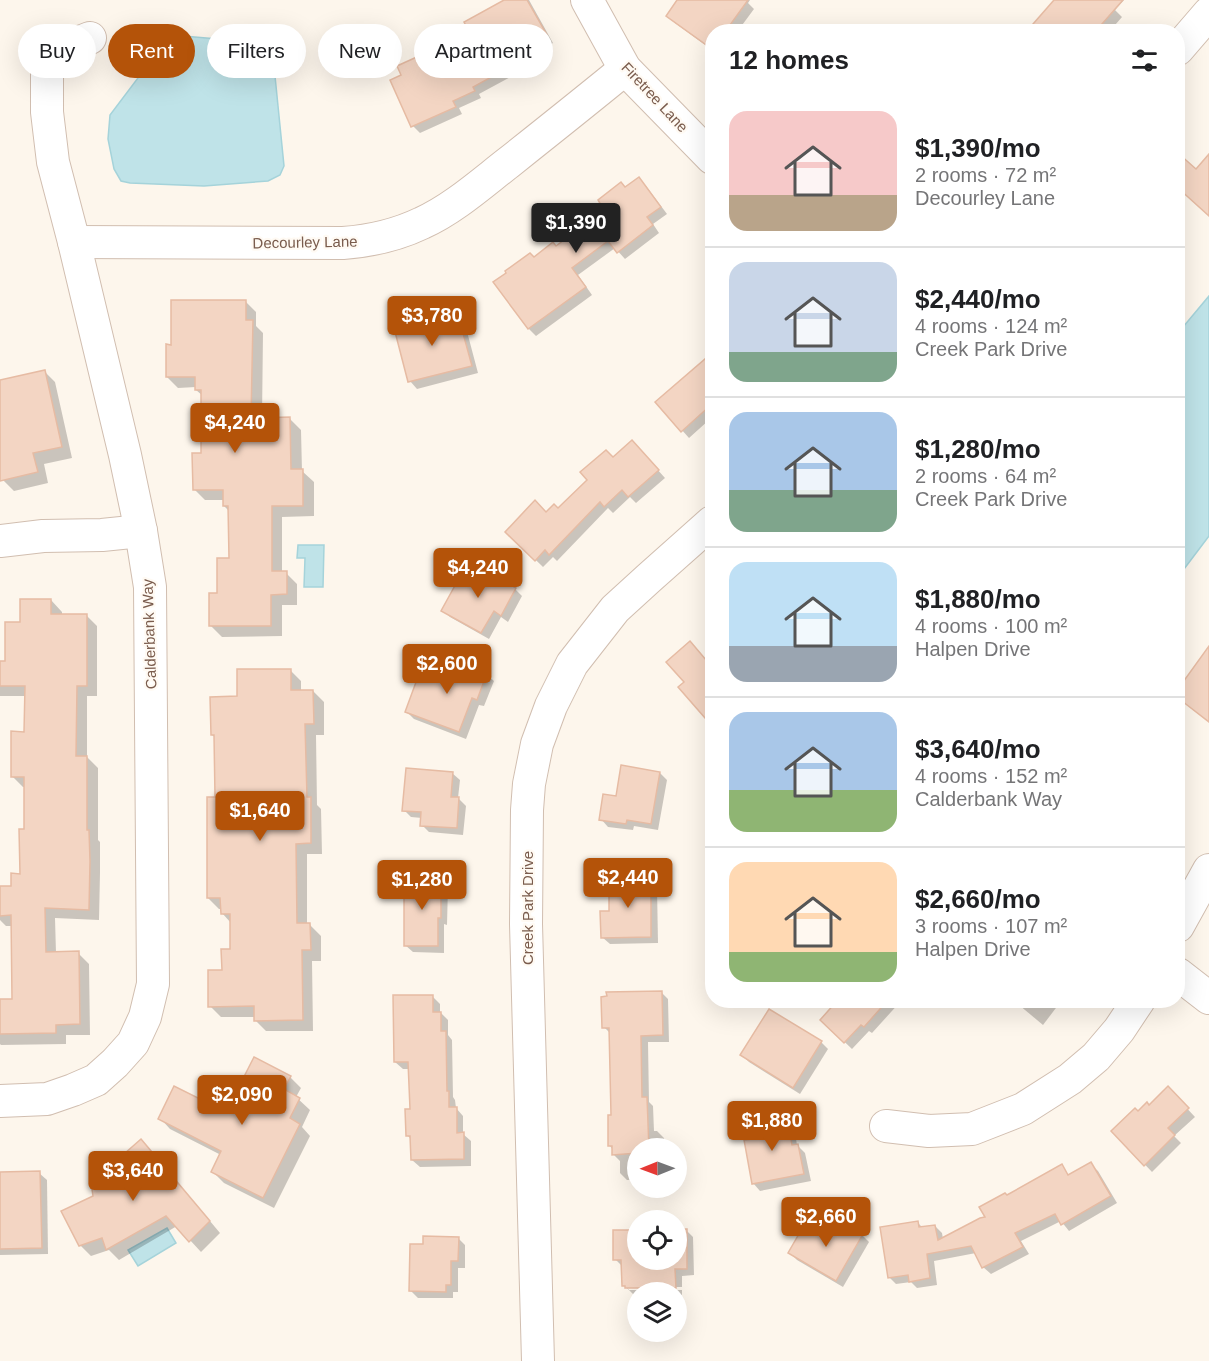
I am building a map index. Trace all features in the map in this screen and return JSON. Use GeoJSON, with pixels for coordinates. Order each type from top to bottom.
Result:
{"type":"FeatureCollection","features":[{"type":"Feature","properties":{"kind":"street","name":"Firetree Lane"},"geometry":{"type":"LineString","coordinates":[[587,0],[625,69],[705,151]]}},
{"type":"Feature","properties":{"kind":"street"},"geometry":{"type":"LineString","coordinates":[[1185,41],[1209,13]]}},
{"type":"Feature","properties":{"kind":"street","name":"Decourley Lane"},"geometry":{"type":"LineString","coordinates":[[74,242],[343,243],[361,242],[392,235],[423,223],[477,188],[625,69]]}},
{"type":"Feature","properties":{"kind":"street","name":"Calderbank Way"},"geometry":{"type":"LineString","coordinates":[[0,1101],[47,1099],[96,1080],[133,1043],[145,1017],[153,984],[150,587],[125,455],[53,162],[47,112],[47,78]]}},
{"type":"Feature","properties":{"kind":"street"},"geometry":{"type":"LineString","coordinates":[[0,542],[43,536],[102,535],[141,531]]}},
{"type":"Feature","properties":{"kind":"street","name":"Creek Park Drive"},"geometry":{"type":"LineString","coordinates":[[538,1361],[526,924],[527,810],[529,784],[537,744],[551,706],[572,664],[615,609],[649,578],[705,536]]}},
{"type":"Feature","properties":{"kind":"street"},"geometry":{"type":"LineString","coordinates":[[1185,913],[1209,870]]}},
{"type":"Feature","properties":{"kind":"street"},"geometry":{"type":"LineString","coordinates":[[1185,979],[1209,998]]}},
{"type":"Feature","properties":{"kind":"street"},"geometry":{"type":"LineString","coordinates":[[886,1126],[929,1131],[972,1129],[1023,1109],[1070,1079],[1096,1058],[1134,1008]]}},
{"type":"Feature","properties":{"kind":"water"},"geometry":{"type":"Polygon","coordinates":[[[195,37],[207,38],[207,78],[275,78],[284,166],[280,175],[268,181],[204,186],[121,181],[114,169],[108,139],[110,115],[138,78],[195,78],[195,37]]]}},
{"type":"Feature","properties":{"kind":"water"},"geometry":{"type":"Polygon","coordinates":[[[1209,296],[1209,536],[1185,568],[1185,325],[1209,296]]]}},
{"type":"Feature","properties":{"kind":"water"},"geometry":{"type":"Polygon","coordinates":[[[298,545],[324,545],[323,587],[304,587],[305,558],[297,558],[298,545]]]}},
{"type":"Feature","properties":{"kind":"water"},"geometry":{"type":"Polygon","coordinates":[[[167,1228],[176,1243],[138,1266],[128,1250],[167,1228]]]}},
{"type":"Feature","properties":{"kind":"building"},"geometry":{"type":"Polygon","coordinates":[[[504,0],[527,0],[541,24],[465,24],[464,22],[504,0]]]}},
{"type":"Feature","properties":{"kind":"building"},"geometry":{"type":"Polygon","coordinates":[[[677,0],[748,0],[731,24],[705,24],[705,44],[666,16],[677,0]]]}},
{"type":"Feature","properties":{"kind":"building"},"geometry":{"type":"Polygon","coordinates":[[[1054,0],[1123,0],[1102,24],[1033,24],[1054,0]]]}},
{"type":"Feature","properties":{"kind":"building"},"geometry":{"type":"Polygon","coordinates":[[[414,58],[414,78],[490,78],[473,87],[475,91],[453,101],[456,107],[411,127],[390,80],[402,78],[402,64],[414,58]]]}},
{"type":"Feature","properties":{"kind":"building"},"geometry":{"type":"Polygon","coordinates":[[[1209,154],[1209,216],[1185,194],[1185,159],[1196,169],[1209,154]]]}},
{"type":"Feature","properties":{"kind":"building"},"geometry":{"type":"Polygon","coordinates":[[[639,177],[661,207],[647,217],[653,225],[617,253],[608,241],[572,268],[586,287],[528,329],[493,282],[530,253],[534,257],[553,242],[556,246],[599,213],[596,210],[601,205],[598,200],[621,182],[625,187],[639,177]]]}},
{"type":"Feature","properties":{"kind":"building"},"geometry":{"type":"Polygon","coordinates":[[[171,300],[246,300],[246,320],[253,320],[251,418],[290,417],[291,469],[303,469],[303,506],[272,506],[272,571],[287,571],[287,594],[271,595],[271,626],[209,626],[209,593],[217,593],[217,558],[229,558],[228,506],[223,506],[223,490],[193,490],[192,453],[201,453],[201,390],[195,390],[195,377],[166,377],[166,344],[171,345],[171,300]]]}},
{"type":"Feature","properties":{"kind":"building"},"geometry":{"type":"Polygon","coordinates":[[[458,315],[472,366],[408,382],[393,324],[420,317],[421,322],[458,315]]]}},
{"type":"Feature","properties":{"kind":"building"},"geometry":{"type":"Polygon","coordinates":[[[705,359],[705,410],[681,432],[655,402],[705,359]]]}},
{"type":"Feature","properties":{"kind":"building"},"geometry":{"type":"Polygon","coordinates":[[[45,370],[62,447],[33,453],[38,472],[0,481],[0,380],[45,370]]]}},
{"type":"Feature","properties":{"kind":"building"},"geometry":{"type":"Polygon","coordinates":[[[632,440],[659,470],[628,497],[622,490],[604,507],[600,502],[549,555],[545,550],[535,561],[505,532],[535,500],[546,512],[554,504],[558,508],[587,480],[580,472],[606,450],[613,457],[632,440]]]}},
{"type":"Feature","properties":{"kind":"building"},"geometry":{"type":"Polygon","coordinates":[[[484,570],[516,588],[501,616],[494,611],[481,633],[441,611],[463,571],[477,579],[484,570]]]}},
{"type":"Feature","properties":{"kind":"building"},"geometry":{"type":"Polygon","coordinates":[[[20,599],[51,599],[51,614],[87,614],[87,686],[77,686],[76,756],[87,756],[89,910],[45,908],[46,952],[79,951],[80,1024],[56,1025],[56,1033],[0,1034],[0,999],[12,999],[11,915],[0,916],[0,886],[11,886],[11,873],[20,874],[19,829],[24,829],[24,777],[11,777],[11,731],[24,732],[25,686],[0,686],[0,661],[5,661],[5,622],[20,622],[20,599]]]}},
{"type":"Feature","properties":{"kind":"building"},"geometry":{"type":"Polygon","coordinates":[[[690,641],[705,659],[705,718],[678,687],[684,682],[666,662],[690,641]]]}},
{"type":"Feature","properties":{"kind":"building"},"geometry":{"type":"Polygon","coordinates":[[[1209,646],[1209,722],[1185,703],[1185,679],[1209,646]]]}},
{"type":"Feature","properties":{"kind":"building"},"geometry":{"type":"Polygon","coordinates":[[[445,657],[487,673],[477,700],[472,698],[459,732],[405,712],[419,674],[437,681],[445,657]]]}},
{"type":"Feature","properties":{"kind":"building"},"geometry":{"type":"Polygon","coordinates":[[[237,669],[291,669],[291,690],[313,690],[314,724],[305,724],[307,797],[311,797],[311,843],[296,844],[297,923],[310,923],[311,950],[302,950],[303,1020],[254,1021],[254,1006],[208,1007],[208,970],[222,970],[221,949],[230,949],[230,914],[221,914],[220,898],[207,898],[207,797],[215,797],[214,735],[211,735],[210,697],[237,696],[237,669]]]}},
{"type":"Feature","properties":{"kind":"building"},"geometry":{"type":"Polygon","coordinates":[[[621,765],[660,772],[651,824],[627,820],[626,824],[599,820],[603,794],[616,796],[621,765]]]}},
{"type":"Feature","properties":{"kind":"building"},"geometry":{"type":"Polygon","coordinates":[[[406,768],[453,772],[451,797],[459,797],[457,828],[420,826],[421,812],[402,811],[406,768]]]}},
{"type":"Feature","properties":{"kind":"building"},"geometry":{"type":"Polygon","coordinates":[[[404,877],[441,878],[438,946],[404,946],[404,877]]]}},
{"type":"Feature","properties":{"kind":"building"},"geometry":{"type":"Polygon","coordinates":[[[651,878],[651,937],[601,938],[600,911],[609,911],[609,879],[651,878]]]}},
{"type":"Feature","properties":{"kind":"building"},"geometry":{"type":"Polygon","coordinates":[[[662,991],[663,1035],[641,1036],[642,1097],[647,1097],[649,1138],[627,1138],[627,1154],[612,1155],[612,1146],[608,1146],[608,1115],[611,1115],[609,1028],[602,1028],[601,997],[607,996],[606,992],[662,991]]]}},
{"type":"Feature","properties":{"kind":"building"},"geometry":{"type":"Polygon","coordinates":[[[393,995],[433,995],[433,1012],[441,1012],[441,1031],[446,1031],[449,1107],[457,1107],[457,1133],[464,1132],[464,1159],[411,1160],[410,1136],[406,1136],[405,1109],[410,1109],[408,1062],[394,1062],[393,995]]]}},
{"type":"Feature","properties":{"kind":"building"},"geometry":{"type":"Polygon","coordinates":[[[831,1008],[881,1008],[864,1027],[861,1025],[844,1043],[820,1020],[831,1008]]]}},
{"type":"Feature","properties":{"kind":"building"},"geometry":{"type":"Polygon","coordinates":[[[769,1009],[822,1041],[793,1088],[740,1055],[769,1009]]]}},
{"type":"Feature","properties":{"kind":"building"},"geometry":{"type":"Polygon","coordinates":[[[254,1057],[291,1076],[284,1089],[300,1098],[290,1118],[300,1124],[263,1198],[211,1172],[221,1151],[158,1119],[174,1086],[226,1112],[254,1057]]]}},
{"type":"Feature","properties":{"kind":"building"},"geometry":{"type":"Polygon","coordinates":[[[1168,1086],[1189,1108],[1168,1128],[1175,1135],[1144,1166],[1111,1131],[1135,1108],[1138,1111],[1147,1102],[1149,1105],[1168,1086]]]}},
{"type":"Feature","properties":{"kind":"building"},"geometry":{"type":"Polygon","coordinates":[[[787,1117],[792,1145],[798,1144],[804,1174],[752,1184],[744,1140],[752,1139],[749,1124],[787,1117]]]}},
{"type":"Feature","properties":{"kind":"building"},"geometry":{"type":"Polygon","coordinates":[[[141,1139],[210,1221],[189,1242],[166,1216],[106,1250],[102,1238],[79,1246],[61,1211],[93,1196],[91,1183],[141,1139]]]}},
{"type":"Feature","properties":{"kind":"building"},"geometry":{"type":"Polygon","coordinates":[[[1091,1162],[1111,1196],[1061,1225],[1055,1214],[1015,1233],[1023,1247],[982,1268],[971,1246],[927,1254],[930,1278],[909,1282],[908,1275],[888,1278],[880,1227],[918,1221],[919,1227],[935,1225],[938,1240],[985,1217],[979,1207],[1005,1193],[1007,1195],[1062,1164],[1068,1175],[1091,1162]]]}},
{"type":"Feature","properties":{"kind":"building"},"geometry":{"type":"Polygon","coordinates":[[[40,1171],[42,1248],[0,1249],[0,1172],[40,1171]]]}},
{"type":"Feature","properties":{"kind":"building"},"geometry":{"type":"Polygon","coordinates":[[[807,1220],[831,1235],[840,1221],[863,1234],[836,1281],[788,1253],[807,1220]]]}},
{"type":"Feature","properties":{"kind":"building"},"geometry":{"type":"Polygon","coordinates":[[[613,1230],[627,1230],[627,1270],[675,1270],[676,1282],[627,1282],[627,1288],[622,1286],[621,1260],[613,1260],[613,1230]]]}},
{"type":"Feature","properties":{"kind":"building"},"geometry":{"type":"Polygon","coordinates":[[[423,1236],[459,1237],[458,1261],[451,1261],[451,1285],[446,1285],[446,1292],[409,1291],[410,1244],[423,1244],[423,1236]]]}}]}
